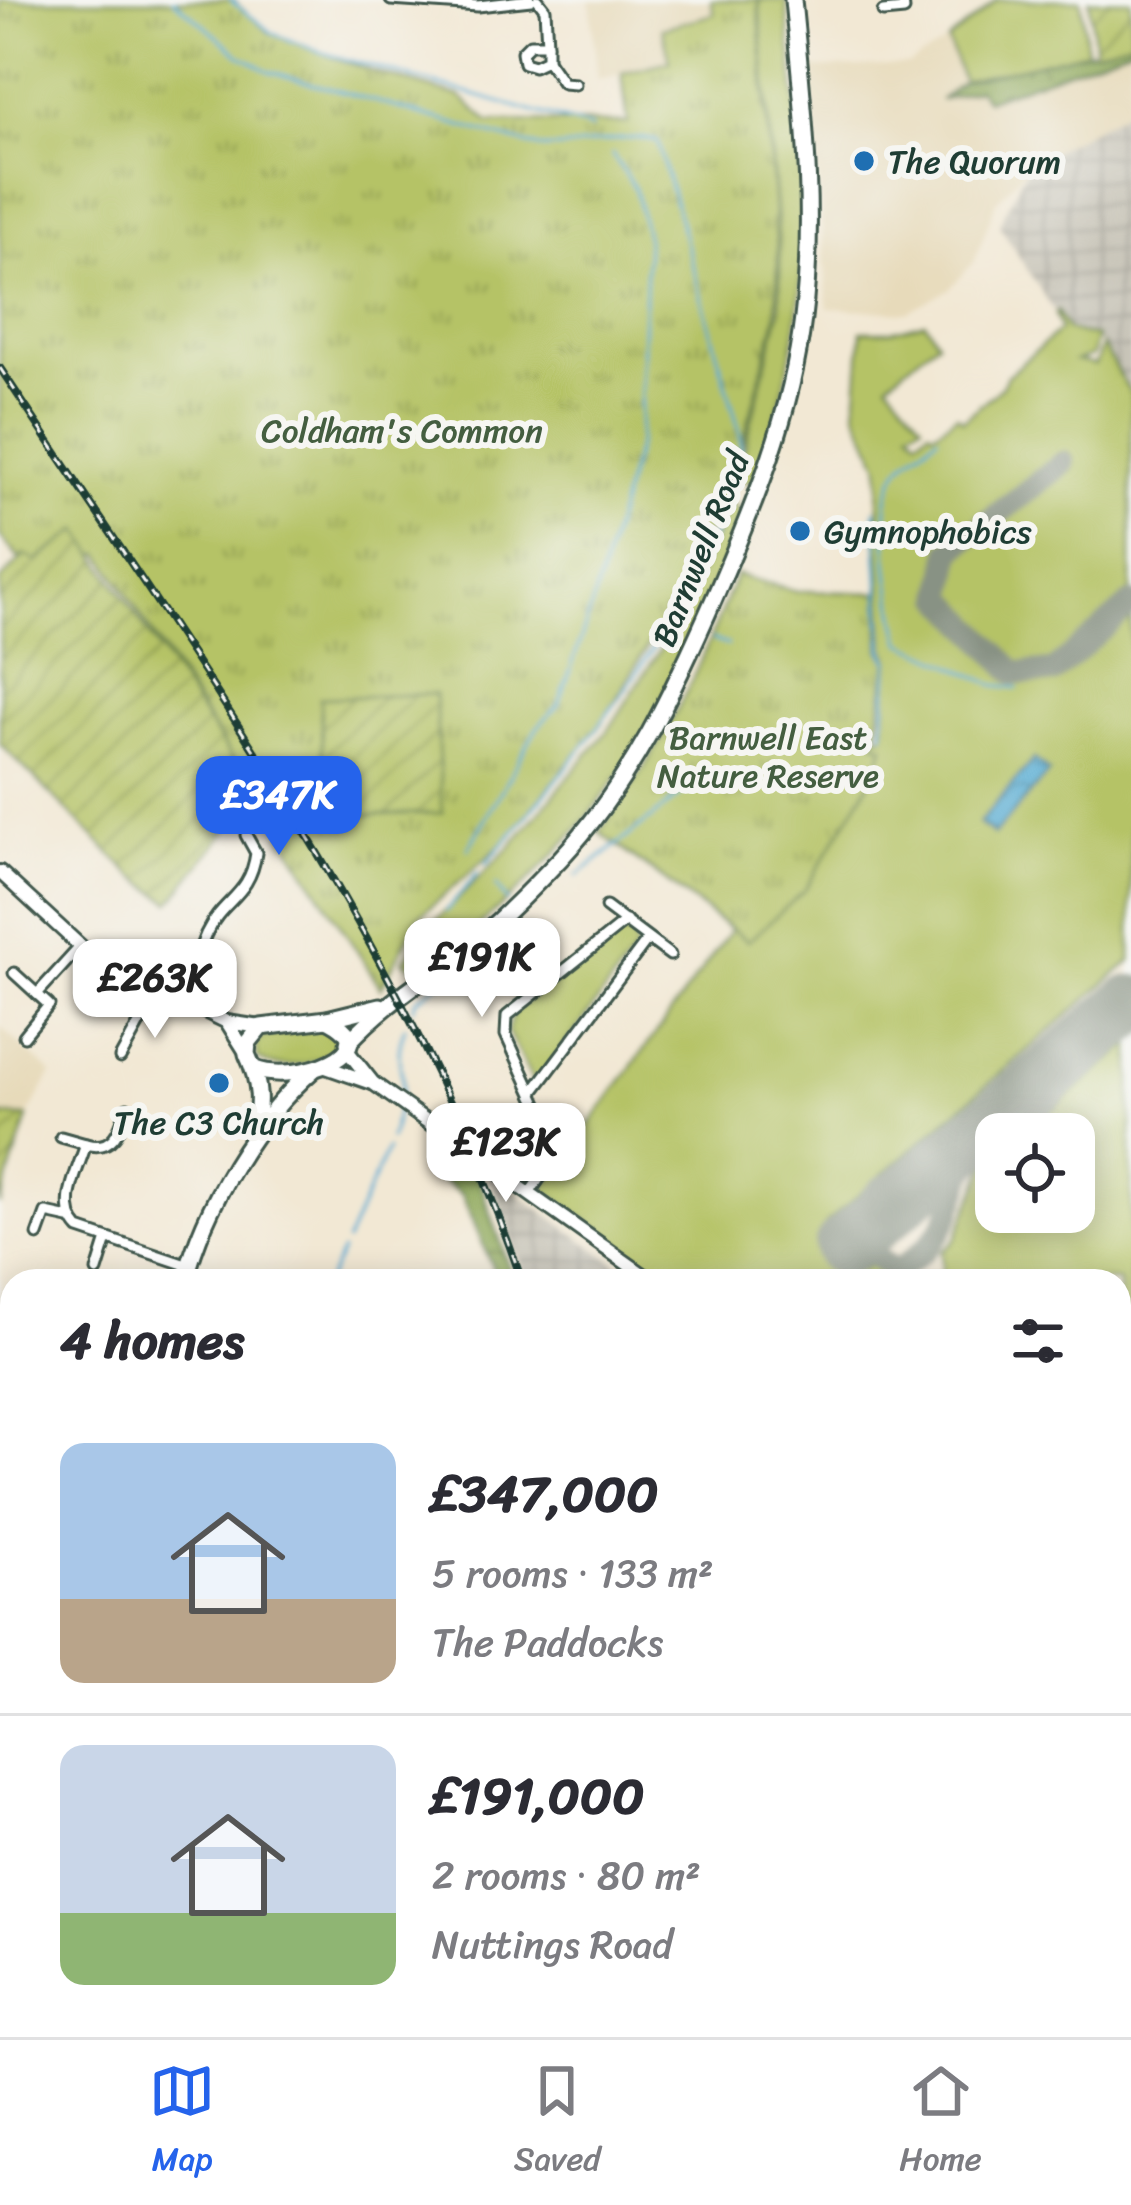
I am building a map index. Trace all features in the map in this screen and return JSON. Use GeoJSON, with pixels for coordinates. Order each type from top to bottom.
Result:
{"type":"FeatureCollection","features":[{"type":"Feature","properties":{"kind":"main road","name":"Barnwell Road"},"geometry":{"type":"LineString","coordinates":[[189,1269],[215,1202],[252,1140],[291,1088],[336,1062],[384,1005],[488,930],[590,824],[659,717],[736,547],[781,425],[803,318],[810,230],[793,0]]}},
{"type":"Feature","properties":{"kind":"main road","name":"Barnwell Road"},"geometry":{"type":"LineString","coordinates":[[261,1027],[384,1005]]}},
{"type":"Feature","properties":{"kind":"main road"},"geometry":{"type":"LineString","coordinates":[[326,1019],[343,1029],[347,1046]]}},
{"type":"Feature","properties":{"kind":"main road"},"geometry":{"type":"LineString","coordinates":[[252,1140],[260,1099],[248,1042],[261,1027]]}},
{"type":"Feature","properties":{"kind":"main road"},"geometry":{"type":"LineString","coordinates":[[251,1062],[272,1074],[320,1068]]}},
{"type":"Feature","properties":{"kind":"street"},"geometry":{"type":"LineString","coordinates":[[393,0],[478,7],[534,0],[545,9],[547,60],[563,83],[574,84]]}},
{"type":"Feature","properties":{"kind":"street"},"geometry":{"type":"LineString","coordinates":[[883,12],[904,10],[903,0]]}},
{"type":"Feature","properties":{"kind":"street"},"geometry":{"type":"LineString","coordinates":[[547,44],[525,46],[522,58],[534,66],[547,60]]}},
{"type":"Feature","properties":{"kind":"street"},"geometry":{"type":"LineString","coordinates":[[183,1000],[207,934],[220,913],[248,886],[256,853],[246,835]]}},
{"type":"Feature","properties":{"kind":"street"},"geometry":{"type":"LineString","coordinates":[[0,872],[80,947],[227,1022],[261,1027]]}},
{"type":"Feature","properties":{"kind":"street"},"geometry":{"type":"LineString","coordinates":[[606,907],[670,955]]}},
{"type":"Feature","properties":{"kind":"street"},"geometry":{"type":"LineString","coordinates":[[530,1192],[550,1162],[554,1145],[506,1035],[507,1016],[626,921]]}},
{"type":"Feature","properties":{"kind":"street"},"geometry":{"type":"LineString","coordinates":[[533,1092],[648,939]]}},
{"type":"Feature","properties":{"kind":"street"},"geometry":{"type":"LineString","coordinates":[[38,994],[80,947]]}},
{"type":"Feature","properties":{"kind":"street"},"geometry":{"type":"LineString","coordinates":[[14,973],[49,1005],[24,1036]]}},
{"type":"Feature","properties":{"kind":"street"},"geometry":{"type":"LineString","coordinates":[[148,983],[144,993],[151,1002]]}},
{"type":"Feature","properties":{"kind":"street"},"geometry":{"type":"LineString","coordinates":[[151,1002],[161,1001],[166,992]]}},
{"type":"Feature","properties":{"kind":"street"},"geometry":{"type":"LineString","coordinates":[[120,1058],[151,1002]]}},
{"type":"Feature","properties":{"kind":"street"},"geometry":{"type":"LineString","coordinates":[[227,1022],[251,1062]]}},
{"type":"Feature","properties":{"kind":"street"},"geometry":{"type":"LineString","coordinates":[[347,1046],[374,1083],[636,1269]]}},
{"type":"Feature","properties":{"kind":"street"},"geometry":{"type":"LineString","coordinates":[[320,1068],[374,1083]]}},
{"type":"Feature","properties":{"kind":"street"},"geometry":{"type":"LineString","coordinates":[[61,1137],[100,1147],[115,1138],[127,1108]]}},
{"type":"Feature","properties":{"kind":"street"},"geometry":{"type":"LineString","coordinates":[[69,1218],[68,1202],[86,1144]]}},
{"type":"Feature","properties":{"kind":"street"},"geometry":{"type":"LineString","coordinates":[[38,1234],[46,1213],[69,1218],[79,1229],[176,1269]]}},
{"type":"Feature","properties":{"kind":"street"},"geometry":{"type":"LineString","coordinates":[[99,1269],[107,1239]]}},
{"type":"Feature","properties":{"kind":"street"},"geometry":{"type":"LineString","coordinates":[[0,1397],[0,1423]]}},
{"type":"Feature","properties":{"kind":"shaded area"},"geometry":{"type":"Polygon","coordinates":[[[590,0],[758,0],[629,123],[622,74],[598,79],[590,0]]]}},
{"type":"Feature","properties":{"kind":"shaded area"},"geometry":{"type":"Polygon","coordinates":[[[948,41],[963,81],[943,98],[978,89],[987,100],[1131,47],[1131,108],[1028,165],[996,202],[974,262],[949,289],[907,312],[828,308],[810,69],[909,65],[948,41]]]}},
{"type":"Feature","properties":{"kind":"shaded area"},"geometry":{"type":"Polygon","coordinates":[[[1131,108],[1131,394],[1097,337],[1065,329],[999,225],[1028,165],[1131,108]]]}},
{"type":"Feature","properties":{"kind":"shaded area"},"geometry":{"type":"Polygon","coordinates":[[[0,1027],[52,1073],[28,1116],[0,1116],[0,1027]]]}},
{"type":"Feature","properties":{"kind":"shaded area"},"geometry":{"type":"Polygon","coordinates":[[[479,1161],[624,1269],[522,1269],[493,1186],[479,1161]]]}},
{"type":"Feature","properties":{"kind":"green space","name":"Coldham's Common"},"geometry":{"type":"Polygon","coordinates":[[[0,0],[232,0],[270,33],[374,72],[461,97],[489,122],[628,123],[622,73],[670,61],[662,28],[714,14],[711,0],[758,0],[778,262],[776,318],[723,496],[679,593],[602,723],[506,841],[419,917],[381,988],[101,554],[95,556],[79,531],[36,561],[25,555],[18,558],[0,536],[0,0]]]}},
{"type":"Feature","properties":{"kind":"green space"},"geometry":{"type":"Polygon","coordinates":[[[759,0],[786,0],[802,221],[793,342],[777,414],[754,482],[736,481],[780,311],[759,0]]]}},
{"type":"Feature","properties":{"kind":"green space"},"geometry":{"type":"Polygon","coordinates":[[[997,0],[1081,0],[1087,53],[963,81],[948,41],[997,0]]]}},
{"type":"Feature","properties":{"kind":"green space"},"geometry":{"type":"Polygon","coordinates":[[[1089,0],[1131,0],[1131,41],[1095,51],[1089,0]]]}},
{"type":"Feature","properties":{"kind":"green space"},"geometry":{"type":"Polygon","coordinates":[[[1131,41],[1131,47],[986,100],[978,89],[940,100],[963,81],[1131,41]]]}},
{"type":"Feature","properties":{"kind":"green space"},"geometry":{"type":"Polygon","coordinates":[[[1057,311],[1067,330],[1097,337],[1092,356],[1076,361],[1095,365],[1102,345],[1131,394],[1131,961],[826,1223],[864,1269],[653,1269],[543,1189],[731,930],[599,832],[678,709],[736,575],[797,591],[879,593],[880,649],[888,661],[877,736],[884,735],[890,657],[885,646],[878,535],[880,465],[856,411],[862,331],[891,331],[925,322],[937,341],[888,382],[922,423],[910,429],[918,438],[957,415],[963,420],[1002,386],[1007,376],[1060,330],[1057,311]]]}},
{"type":"Feature","properties":{"kind":"green space"},"geometry":{"type":"Polygon","coordinates":[[[731,502],[744,517],[665,692],[614,781],[538,871],[480,924],[419,972],[403,961],[428,928],[511,846],[609,729],[677,623],[731,502]]]}},
{"type":"Feature","properties":{"kind":"green space"},"geometry":{"type":"Polygon","coordinates":[[[79,530],[256,794],[171,902],[132,875],[0,744],[0,581],[25,555],[37,561],[79,530]]]}},
{"type":"Feature","properties":{"kind":"green space","name":"Barnwell East Nature Reserve"},"geometry":{"type":"Polygon","coordinates":[[[736,575],[797,591],[879,593],[880,649],[888,661],[876,743],[884,746],[876,772],[805,890],[748,941],[599,832],[678,709],[736,575]]]}},
{"type":"Feature","properties":{"kind":"green space"},"geometry":{"type":"Polygon","coordinates":[[[435,694],[442,813],[325,816],[320,698],[435,694]]]}},
{"type":"Feature","properties":{"kind":"green space"},"geometry":{"type":"Polygon","coordinates":[[[620,932],[634,936],[636,950],[539,1080],[532,1080],[507,1031],[514,1011],[620,932]]]}},
{"type":"Feature","properties":{"kind":"green space"},"geometry":{"type":"Polygon","coordinates":[[[327,1028],[336,1035],[338,1046],[322,1058],[287,1066],[257,1058],[256,1043],[264,1036],[327,1028]]]}},
{"type":"Feature","properties":{"kind":"green space"},"geometry":{"type":"Polygon","coordinates":[[[1131,1044],[1131,1269],[942,1269],[942,1252],[955,1240],[975,1193],[975,1233],[1095,1233],[1095,1113],[1049,1113],[1131,1044]]]}},
{"type":"Feature","properties":{"kind":"green space"},"geometry":{"type":"Polygon","coordinates":[[[0,1116],[28,1117],[0,1205],[0,1116]]]}},
{"type":"Feature","properties":{"kind":"green space"},"geometry":{"type":"Polygon","coordinates":[[[547,1142],[549,1156],[536,1179],[528,1182],[499,1163],[547,1142]]]}},
{"type":"Feature","properties":{"kind":"green space"},"geometry":{"type":"Polygon","coordinates":[[[453,1159],[474,1164],[510,1269],[493,1269],[462,1195],[441,1179],[442,1169],[453,1159]]]}},
{"type":"Feature","properties":{"kind":"water"},"geometry":{"type":"Polygon","coordinates":[[[1034,759],[1049,772],[994,835],[979,823],[1034,759]]]}},
{"type":"Feature","properties":{"kind":"waterway"},"geometry":{"type":"LineString","coordinates":[[174,0],[241,56],[269,71],[539,148],[627,138],[657,141],[740,433],[738,464],[701,562],[649,655],[587,741],[486,864]]}},
{"type":"Feature","properties":{"kind":"waterway"},"geometry":{"type":"LineString","coordinates":[[230,0],[274,34],[324,53],[592,128]]}},
{"type":"Feature","properties":{"kind":"waterway"},"geometry":{"type":"LineString","coordinates":[[468,849],[537,728],[559,704],[639,440],[647,240],[635,189],[612,154]]}},
{"type":"Feature","properties":{"kind":"waterway"},"geometry":{"type":"LineString","coordinates":[[938,436],[904,463],[890,490],[887,557],[902,642],[994,685],[1018,688]]}},
{"type":"Feature","properties":{"kind":"waterway"},"geometry":{"type":"LineString","coordinates":[[875,510],[883,649],[889,661],[883,734]]}},
{"type":"Feature","properties":{"kind":"waterway"},"geometry":{"type":"LineString","coordinates":[[713,640],[728,645]]}},
{"type":"Feature","properties":{"kind":"waterway"},"geometry":{"type":"LineString","coordinates":[[577,876],[696,783]]}},
{"type":"Feature","properties":{"kind":"waterway"},"geometry":{"type":"LineString","coordinates":[[446,911],[478,873]]}},
{"type":"Feature","properties":{"kind":"waterway"},"geometry":{"type":"LineString","coordinates":[[496,885],[507,901]]}},
{"type":"Feature","properties":{"kind":"waterway"},"geometry":{"type":"LineString","coordinates":[[413,1008],[416,1000],[461,967],[526,928]]}},
{"type":"Feature","properties":{"kind":"waterway"},"geometry":{"type":"LineString","coordinates":[[401,1097],[399,1049],[405,1027]]}},
{"type":"Feature","properties":{"kind":"waterway"},"geometry":{"type":"LineString","coordinates":[[390,1139],[399,1106]]}},
{"type":"Feature","properties":{"kind":"waterway"},"geometry":{"type":"LineString","coordinates":[[346,1242],[387,1149]]}},
{"type":"Feature","properties":{"kind":"waterway"},"geometry":{"type":"LineString","coordinates":[[333,1269],[342,1251]]}},
{"type":"Feature","properties":{"kind":"taxiway"},"geometry":{"type":"LineString","coordinates":[[1063,463],[951,551],[944,597],[1015,673],[1053,672],[1131,604]]}},
{"type":"Feature","properties":{"kind":"taxiway"},"geometry":{"type":"LineString","coordinates":[[900,1269],[943,1226],[975,1144]]}},
{"type":"Feature","properties":{"kind":"taxiway"},"geometry":{"type":"LineString","coordinates":[[897,1269],[874,1254],[869,1243],[868,1203],[888,1184],[946,1161]]}},
{"type":"Feature","properties":{"kind":"runway"},"geometry":{"type":"LineString","coordinates":[[844,1247],[1131,1005]]}},
{"type":"Feature","properties":{"kind":"railway"},"geometry":{"type":"LineString","coordinates":[[0,368],[220,697],[358,922],[475,1158],[517,1269]]}},
{"type":"Feature","properties":{"kind":"place","name":"The Quorum"},"geometry":{"type":"Point","coordinates":[864,161]}},
{"type":"Feature","properties":{"kind":"place","name":"Gymnophobics"},"geometry":{"type":"Point","coordinates":[800,531]}},
{"type":"Feature","properties":{"kind":"place","name":"The C3 Church"},"geometry":{"type":"Point","coordinates":[219,1083]}}]}
